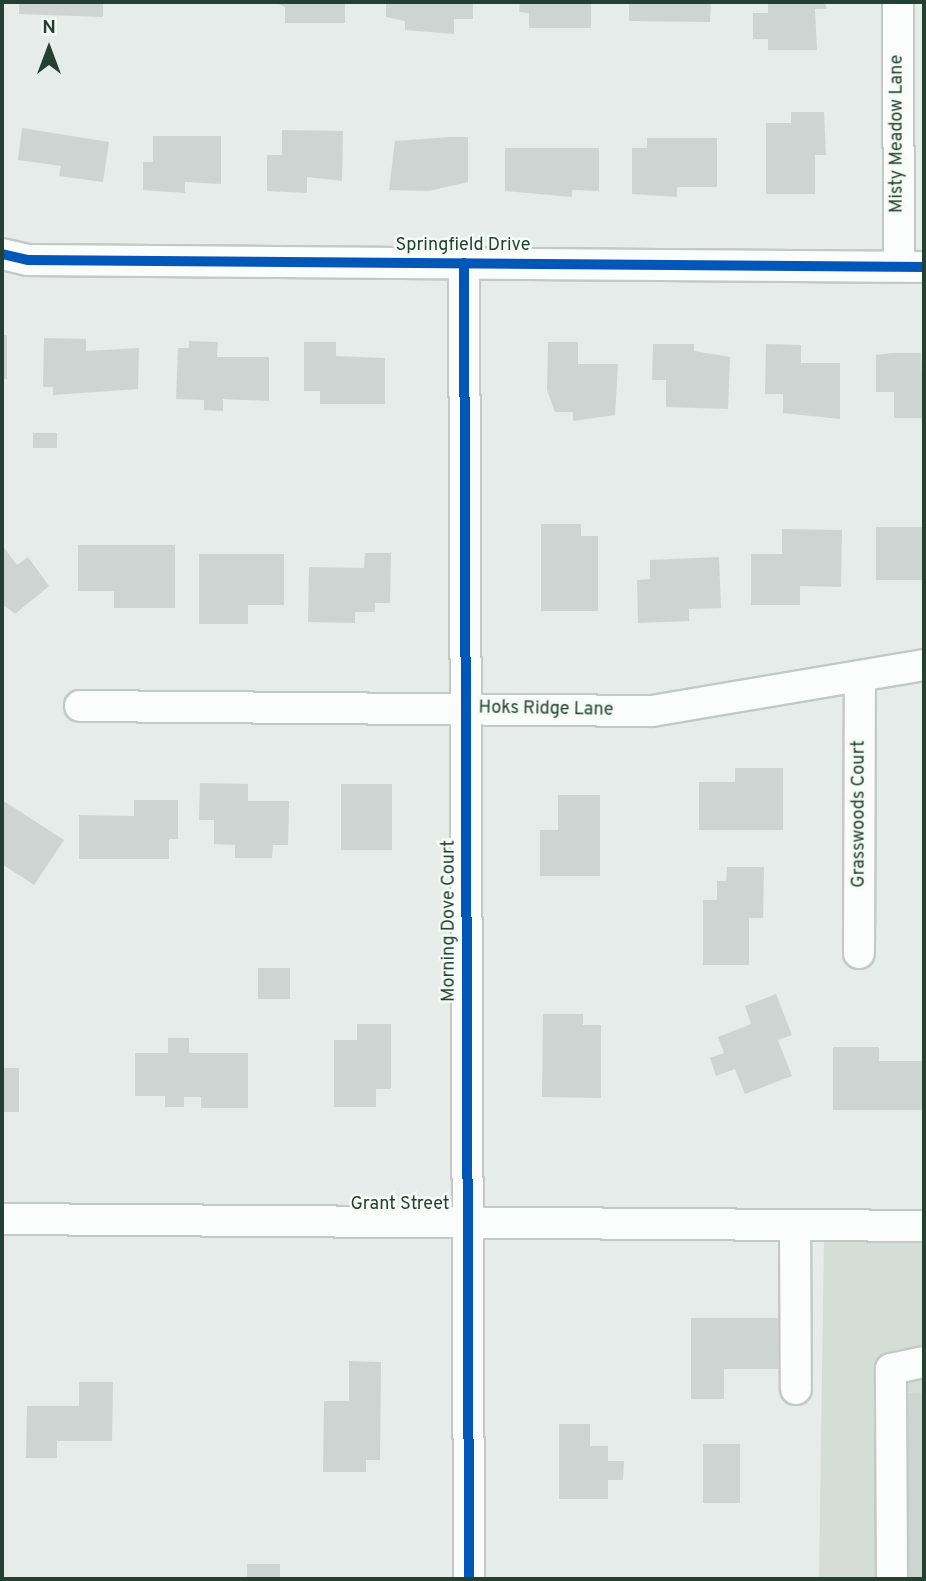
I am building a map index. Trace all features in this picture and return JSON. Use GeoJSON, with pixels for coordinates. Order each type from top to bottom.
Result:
{"type":"FeatureCollection","features":[{"type":"Feature","properties":{"kind":"street","name":"Misty Meadow Lane"},"geometry":{"type":"LineString","coordinates":[[898,2],[911,266]]}},
{"type":"Feature","properties":{"kind":"street","name":"Springfield Drive"},"geometry":{"type":"LineString","coordinates":[[2,254],[28,260],[911,266]]}},
{"type":"Feature","properties":{"kind":"street","name":"Morning Dove Court"},"geometry":{"type":"LineString","coordinates":[[464,263],[469,1579]]}},
{"type":"Feature","properties":{"kind":"street","name":"Hoks Ridge Lane"},"geometry":{"type":"LineString","coordinates":[[80,706],[652,711],[924,665]]}},
{"type":"Feature","properties":{"kind":"street","name":"Grasswoods Court"},"geometry":{"type":"LineString","coordinates":[[859,953],[860,676]]}},
{"type":"Feature","properties":{"kind":"street","name":"Grant Street"},"geometry":{"type":"LineString","coordinates":[[2,1219],[924,1226]]}},
{"type":"Feature","properties":{"kind":"street"},"geometry":{"type":"LineString","coordinates":[[795,1225],[796,1389]]}},
{"type":"Feature","properties":{"kind":"street"},"geometry":{"type":"LineString","coordinates":[[892,1579],[891,1369],[924,1362]]}},
{"type":"Feature","properties":{"kind":"shaded area"},"geometry":{"type":"Polygon","coordinates":[[[824,1240],[924,1240],[924,1579],[819,1579],[824,1240]]]}},
{"type":"Feature","properties":{"kind":"building"},"geometry":{"type":"Polygon","coordinates":[[[19,2],[103,2],[103,17],[19,14],[19,2]]]}},
{"type":"Feature","properties":{"kind":"building"},"geometry":{"type":"Polygon","coordinates":[[[274,2],[345,2],[345,23],[285,23],[285,7],[274,2]]]}},
{"type":"Feature","properties":{"kind":"building"},"geometry":{"type":"Polygon","coordinates":[[[386,2],[473,2],[473,19],[454,19],[454,34],[405,30],[405,21],[386,17],[386,2]]]}},
{"type":"Feature","properties":{"kind":"building"},"geometry":{"type":"Polygon","coordinates":[[[520,2],[591,2],[591,28],[529,28],[529,13],[519,12],[520,2]]]}},
{"type":"Feature","properties":{"kind":"building"},"geometry":{"type":"Polygon","coordinates":[[[629,2],[711,2],[710,22],[629,21],[629,2]]]}},
{"type":"Feature","properties":{"kind":"building"},"geometry":{"type":"Polygon","coordinates":[[[768,2],[825,2],[827,9],[815,9],[817,50],[768,50],[768,39],[753,39],[753,13],[768,13],[768,2]]]}},
{"type":"Feature","properties":{"kind":"building"},"geometry":{"type":"Polygon","coordinates":[[[791,112],[824,112],[826,155],[815,155],[815,194],[766,194],[766,123],[791,123],[791,112]]]}},
{"type":"Feature","properties":{"kind":"building"},"geometry":{"type":"Polygon","coordinates":[[[22,128],[109,142],[103,182],[59,176],[61,166],[18,160],[22,128]]]}},
{"type":"Feature","properties":{"kind":"building"},"geometry":{"type":"Polygon","coordinates":[[[282,130],[343,131],[342,181],[307,177],[307,193],[267,191],[267,155],[282,155],[282,130]]]}},
{"type":"Feature","properties":{"kind":"building"},"geometry":{"type":"Polygon","coordinates":[[[153,136],[221,136],[221,184],[185,182],[185,193],[143,190],[143,162],[153,162],[153,136]]]}},
{"type":"Feature","properties":{"kind":"building"},"geometry":{"type":"Polygon","coordinates":[[[468,137],[468,182],[429,191],[389,190],[395,141],[468,137]]]}},
{"type":"Feature","properties":{"kind":"building"},"geometry":{"type":"Polygon","coordinates":[[[647,138],[717,138],[717,187],[677,187],[677,197],[632,194],[632,148],[647,148],[647,138]]]}},
{"type":"Feature","properties":{"kind":"building"},"geometry":{"type":"Polygon","coordinates":[[[505,148],[599,148],[599,191],[572,190],[572,197],[505,191],[505,148]]]}},
{"type":"Feature","properties":{"kind":"building"},"geometry":{"type":"Polygon","coordinates":[[[2,335],[7,335],[7,379],[2,379],[2,335]]]}},
{"type":"Feature","properties":{"kind":"building"},"geometry":{"type":"Polygon","coordinates":[[[44,338],[86,339],[86,351],[139,348],[138,389],[53,395],[53,387],[43,387],[44,338]]]}},
{"type":"Feature","properties":{"kind":"building"},"geometry":{"type":"Polygon","coordinates":[[[189,341],[218,342],[217,357],[269,357],[269,401],[223,399],[223,411],[204,410],[204,400],[176,399],[178,348],[189,348],[189,341]]]}},
{"type":"Feature","properties":{"kind":"building"},"geometry":{"type":"Polygon","coordinates":[[[304,342],[336,342],[336,356],[385,358],[385,404],[320,404],[320,391],[304,391],[304,342]]]}},
{"type":"Feature","properties":{"kind":"building"},"geometry":{"type":"Polygon","coordinates":[[[548,342],[578,342],[578,364],[618,364],[615,415],[573,421],[573,412],[555,412],[547,390],[548,342]]]}},
{"type":"Feature","properties":{"kind":"building"},"geometry":{"type":"Polygon","coordinates":[[[653,344],[694,344],[694,351],[730,357],[728,409],[666,407],[666,380],[652,380],[653,344]]]}},
{"type":"Feature","properties":{"kind":"building"},"geometry":{"type":"Polygon","coordinates":[[[766,344],[801,345],[801,363],[840,363],[840,419],[783,413],[783,394],[765,394],[766,344]]]}},
{"type":"Feature","properties":{"kind":"building"},"geometry":{"type":"Polygon","coordinates":[[[921,353],[924,418],[894,418],[894,392],[876,392],[876,355],[921,353]]]}},
{"type":"Feature","properties":{"kind":"building"},"geometry":{"type":"Polygon","coordinates":[[[33,433],[57,433],[57,448],[33,448],[33,433]]]}},
{"type":"Feature","properties":{"kind":"building"},"geometry":{"type":"Polygon","coordinates":[[[541,524],[581,524],[581,536],[598,536],[598,611],[541,611],[541,524]]]}},
{"type":"Feature","properties":{"kind":"building"},"geometry":{"type":"Polygon","coordinates":[[[876,527],[924,527],[924,580],[876,580],[876,527]]]}},
{"type":"Feature","properties":{"kind":"building"},"geometry":{"type":"Polygon","coordinates":[[[782,529],[842,530],[841,587],[800,586],[800,605],[751,605],[751,554],[782,554],[782,529]]]}},
{"type":"Feature","properties":{"kind":"building"},"geometry":{"type":"Polygon","coordinates":[[[2,545],[17,565],[28,557],[49,586],[15,614],[2,604],[2,545]]]}},
{"type":"Feature","properties":{"kind":"building"},"geometry":{"type":"Polygon","coordinates":[[[78,545],[175,545],[175,608],[114,608],[114,591],[78,591],[78,545]]]}},
{"type":"Feature","properties":{"kind":"building"},"geometry":{"type":"Polygon","coordinates":[[[365,553],[391,553],[390,603],[375,603],[375,612],[355,612],[355,623],[308,622],[309,567],[364,568],[365,553]]]}},
{"type":"Feature","properties":{"kind":"building"},"geometry":{"type":"Polygon","coordinates":[[[199,554],[284,554],[284,605],[248,605],[248,624],[199,624],[199,554]]]}},
{"type":"Feature","properties":{"kind":"building"},"geometry":{"type":"Polygon","coordinates":[[[719,557],[721,608],[689,609],[689,621],[638,623],[637,580],[650,579],[650,560],[719,557]]]}},
{"type":"Feature","properties":{"kind":"building"},"geometry":{"type":"Polygon","coordinates":[[[735,768],[783,768],[783,830],[699,830],[699,782],[735,782],[735,768]]]}},
{"type":"Feature","properties":{"kind":"building"},"geometry":{"type":"Polygon","coordinates":[[[200,783],[248,784],[248,801],[289,801],[288,845],[273,845],[272,858],[235,858],[235,845],[214,844],[214,820],[199,820],[200,783]]]}},
{"type":"Feature","properties":{"kind":"building"},"geometry":{"type":"Polygon","coordinates":[[[341,784],[392,784],[392,850],[341,850],[341,784]]]}},
{"type":"Feature","properties":{"kind":"building"},"geometry":{"type":"Polygon","coordinates":[[[558,795],[600,795],[600,876],[540,876],[540,830],[558,830],[558,795]]]}},
{"type":"Feature","properties":{"kind":"building"},"geometry":{"type":"Polygon","coordinates":[[[2,800],[64,840],[34,885],[2,864],[2,800]]]}},
{"type":"Feature","properties":{"kind":"building"},"geometry":{"type":"Polygon","coordinates":[[[134,800],[178,800],[178,839],[169,839],[169,859],[79,859],[79,815],[134,816],[134,800]]]}},
{"type":"Feature","properties":{"kind":"building"},"geometry":{"type":"Polygon","coordinates":[[[727,867],[764,867],[763,918],[749,918],[749,965],[703,965],[703,900],[717,900],[717,881],[726,881],[727,867]]]}},
{"type":"Feature","properties":{"kind":"building"},"geometry":{"type":"Polygon","coordinates":[[[258,968],[290,968],[290,999],[258,999],[258,968]]]}},
{"type":"Feature","properties":{"kind":"building"},"geometry":{"type":"Polygon","coordinates":[[[776,994],[792,1035],[778,1040],[792,1076],[745,1094],[735,1069],[716,1076],[710,1058],[724,1053],[718,1037],[751,1024],[745,1006],[776,994]]]}},
{"type":"Feature","properties":{"kind":"building"},"geometry":{"type":"Polygon","coordinates":[[[543,1014],[583,1014],[583,1025],[601,1025],[601,1098],[542,1097],[543,1014]]]}},
{"type":"Feature","properties":{"kind":"building"},"geometry":{"type":"Polygon","coordinates":[[[357,1024],[391,1024],[391,1089],[376,1089],[376,1107],[334,1107],[334,1040],[357,1040],[357,1024]]]}},
{"type":"Feature","properties":{"kind":"building"},"geometry":{"type":"Polygon","coordinates":[[[168,1038],[189,1038],[189,1053],[248,1053],[248,1108],[201,1108],[201,1097],[184,1097],[184,1107],[165,1107],[165,1096],[135,1096],[135,1053],[168,1053],[168,1038]]]}},
{"type":"Feature","properties":{"kind":"building"},"geometry":{"type":"Polygon","coordinates":[[[833,1047],[879,1047],[879,1061],[924,1061],[924,1110],[833,1110],[833,1047]]]}},
{"type":"Feature","properties":{"kind":"building"},"geometry":{"type":"Polygon","coordinates":[[[2,1068],[19,1068],[19,1112],[2,1112],[2,1068]]]}},
{"type":"Feature","properties":{"kind":"building"},"geometry":{"type":"Polygon","coordinates":[[[691,1318],[778,1318],[778,1369],[724,1369],[724,1399],[691,1399],[691,1318]]]}},
{"type":"Feature","properties":{"kind":"building"},"geometry":{"type":"Polygon","coordinates":[[[349,1361],[381,1362],[380,1460],[366,1460],[366,1472],[323,1472],[324,1401],[349,1401],[349,1361]]]}},
{"type":"Feature","properties":{"kind":"building"},"geometry":{"type":"Polygon","coordinates":[[[79,1382],[113,1382],[112,1441],[57,1441],[57,1458],[26,1458],[27,1406],[79,1406],[79,1382]]]}},
{"type":"Feature","properties":{"kind":"building"},"geometry":{"type":"Polygon","coordinates":[[[909,1393],[924,1394],[924,1579],[907,1579],[909,1393]]]}},
{"type":"Feature","properties":{"kind":"building"},"geometry":{"type":"Polygon","coordinates":[[[559,1424],[590,1424],[590,1446],[608,1446],[608,1461],[624,1461],[623,1480],[608,1480],[608,1499],[559,1499],[559,1424]]]}},
{"type":"Feature","properties":{"kind":"building"},"geometry":{"type":"Polygon","coordinates":[[[703,1444],[740,1444],[740,1503],[703,1503],[703,1444]]]}},
{"type":"Feature","properties":{"kind":"building"},"geometry":{"type":"Polygon","coordinates":[[[247,1564],[280,1564],[280,1579],[247,1579],[247,1564]]]}},
{"type":"Feature","properties":{"kind":"cycle path"},"geometry":{"type":"LineString","coordinates":[[2,254],[28,260],[924,267]]}},
{"type":"Feature","properties":{"kind":"cycle path"},"geometry":{"type":"LineString","coordinates":[[464,263],[469,1579]]}}]}
